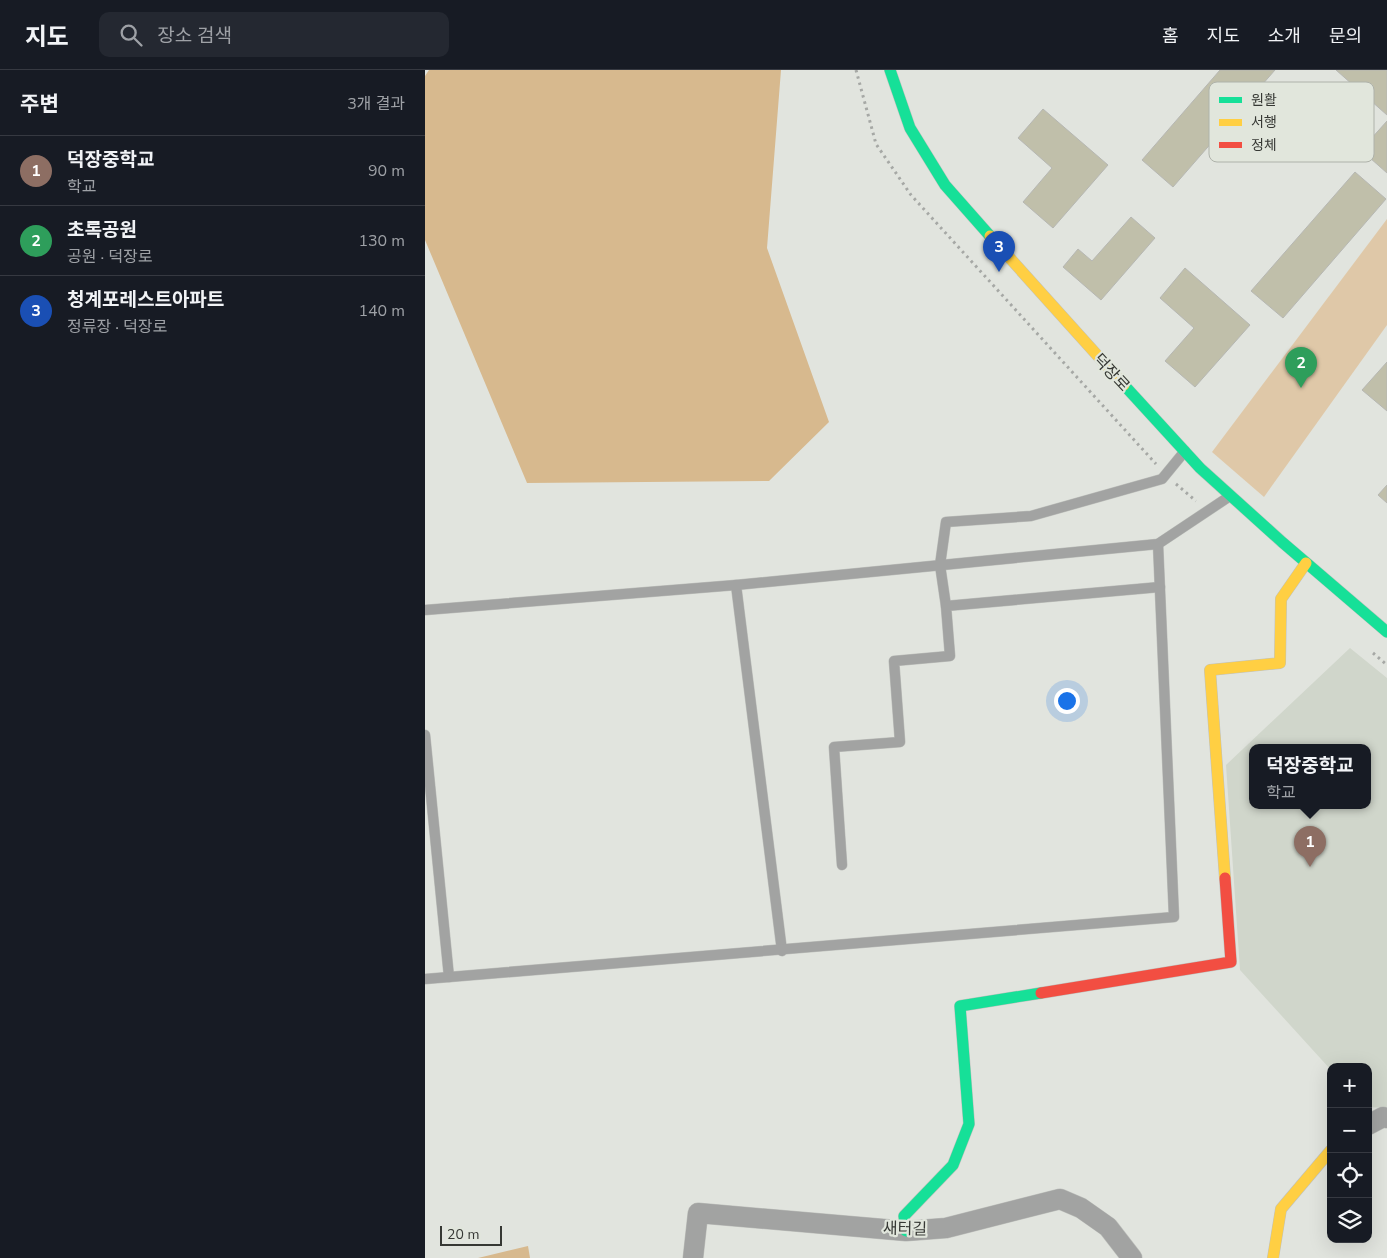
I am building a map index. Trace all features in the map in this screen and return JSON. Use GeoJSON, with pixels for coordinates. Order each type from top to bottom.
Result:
{"type":"FeatureCollection","features":[{"type":"Feature","properties":{"kind":"street","name":"덕장로"},"geometry":{"type":"LineString","coordinates":[[890,70],[910,128],[945,185],[1200,468],[1306,563],[1387,632]]}},
{"type":"Feature","properties":{"kind":"street"},"geometry":{"type":"LineString","coordinates":[[906,1231],[904,1216],[953,1165],[969,1124],[960,1006],[1231,962],[1211,670],[1280,663],[1281,599],[1306,563]]}},
{"type":"Feature","properties":{"kind":"street"},"geometry":{"type":"LineString","coordinates":[[1372,1123],[1383,1117],[1387,1118]]}},
{"type":"Feature","properties":{"kind":"street"},"geometry":{"type":"LineString","coordinates":[[1273,1258],[1281,1209],[1328,1153]]}},
{"type":"Feature","properties":{"kind":"street","name":"새터길"},"geometry":{"type":"LineString","coordinates":[[693,1258],[698,1213],[906,1231],[946,1228],[1060,1199],[1081,1208],[1108,1227],[1132,1258]]}},
{"type":"Feature","properties":{"kind":"lane"},"geometry":{"type":"LineString","coordinates":[[842,865],[835,747],[900,742],[894,661],[950,656],[946,606],[940,566],[946,522],[1031,516],[1162,479],[1185,451]]}},
{"type":"Feature","properties":{"kind":"lane"},"geometry":{"type":"LineString","coordinates":[[425,610],[736,585],[1158,544],[1231,496]]}},
{"type":"Feature","properties":{"kind":"lane"},"geometry":{"type":"LineString","coordinates":[[425,980],[1174,917],[1158,544]]}},
{"type":"Feature","properties":{"kind":"lane"},"geometry":{"type":"LineString","coordinates":[[736,585],[783,951]]}},
{"type":"Feature","properties":{"kind":"lane"},"geometry":{"type":"LineString","coordinates":[[946,606],[1160,587]]}},
{"type":"Feature","properties":{"kind":"lane"},"geometry":{"type":"LineString","coordinates":[[425,735],[449,978]]}},
{"type":"Feature","properties":{"kind":"shaded area"},"geometry":{"type":"Polygon","coordinates":[[[429,70],[781,70],[767,248],[829,422],[769,481],[527,483],[425,240],[425,76],[429,70]]]}},
{"type":"Feature","properties":{"kind":"shaded area"},"geometry":{"type":"Polygon","coordinates":[[[1387,219],[1387,325],[1264,497],[1212,452],[1387,219]]]}},
{"type":"Feature","properties":{"kind":"shaded area"},"geometry":{"type":"Polygon","coordinates":[[[1350,648],[1387,678],[1387,1108],[1372,1107],[1372,1063],[1327,1063],[1327,1066],[1240,970],[1226,765],[1350,648]]]}},
{"type":"Feature","properties":{"kind":"shaded area"},"geometry":{"type":"Polygon","coordinates":[[[528,1246],[530,1258],[478,1258],[528,1246]]]}},
{"type":"Feature","properties":{"kind":"building"},"geometry":{"type":"Polygon","coordinates":[[[1220,70],[1275,70],[1265,82],[1210,82],[1220,70]]]}},
{"type":"Feature","properties":{"kind":"building"},"geometry":{"type":"Polygon","coordinates":[[[1336,70],[1387,70],[1387,115],[1374,104],[1374,82],[1350,82],[1336,70]]]}},
{"type":"Feature","properties":{"kind":"building"},"geometry":{"type":"Polygon","coordinates":[[[1209,83],[1209,146],[1173,187],[1142,160],[1209,83]]]}},
{"type":"Feature","properties":{"kind":"building"},"geometry":{"type":"Polygon","coordinates":[[[1043,109],[1108,165],[1053,228],[1023,202],[1052,168],[1018,138],[1043,109]]]}},
{"type":"Feature","properties":{"kind":"building"},"geometry":{"type":"Polygon","coordinates":[[[1387,121],[1387,173],[1374,162],[1374,136],[1387,121]]]}},
{"type":"Feature","properties":{"kind":"building"},"geometry":{"type":"Polygon","coordinates":[[[1355,172],[1386,199],[1283,318],[1251,291],[1355,172]]]}},
{"type":"Feature","properties":{"kind":"building"},"geometry":{"type":"Polygon","coordinates":[[[1131,217],[1155,238],[1101,300],[1063,267],[1078,249],[1092,261],[1131,217]]]}},
{"type":"Feature","properties":{"kind":"building"},"geometry":{"type":"Polygon","coordinates":[[[1185,268],[1250,325],[1195,387],[1165,361],[1194,328],[1160,298],[1185,268]]]}},
{"type":"Feature","properties":{"kind":"building"},"geometry":{"type":"Polygon","coordinates":[[[1387,362],[1387,411],[1362,390],[1387,362]]]}},
{"type":"Feature","properties":{"kind":"building"},"geometry":{"type":"Polygon","coordinates":[[[1387,485],[1387,503],[1378,495],[1387,485]]]}},
{"type":"Feature","properties":{"kind":"traffic: fast"},"geometry":{"type":"LineString","coordinates":[[890,70],[910,128],[945,185],[990,236]]}},
{"type":"Feature","properties":{"kind":"traffic: fast"},"geometry":{"type":"LineString","coordinates":[[1124,385],[1200,468],[1282,542],[1387,632]]}},
{"type":"Feature","properties":{"kind":"traffic: fast"},"geometry":{"type":"LineString","coordinates":[[906,1231],[904,1216],[953,1165],[969,1124],[960,1006],[1041,993]]}},
{"type":"Feature","properties":{"kind":"traffic: slow"},"geometry":{"type":"LineString","coordinates":[[990,236],[1124,385]]}},
{"type":"Feature","properties":{"kind":"traffic: slow"},"geometry":{"type":"LineString","coordinates":[[1225,878],[1210,670],[1280,663],[1281,599],[1306,563]]}},
{"type":"Feature","properties":{"kind":"traffic: slow"},"geometry":{"type":"LineString","coordinates":[[1273,1258],[1281,1209],[1328,1153]]}},
{"type":"Feature","properties":{"kind":"traffic: jam"},"geometry":{"type":"LineString","coordinates":[[1041,993],[1231,962],[1225,878]]}},
{"type":"Feature","properties":{"kind":"place","name":"청계포레스트아파트"},"geometry":{"type":"Point","coordinates":[999,272]}},
{"type":"Feature","properties":{"kind":"place","name":"초록공원"},"geometry":{"type":"Point","coordinates":[1301,388]}},
{"type":"Feature","properties":{"kind":"place","name":"덕장중학교"},"geometry":{"type":"Point","coordinates":[1310,867]}}]}
